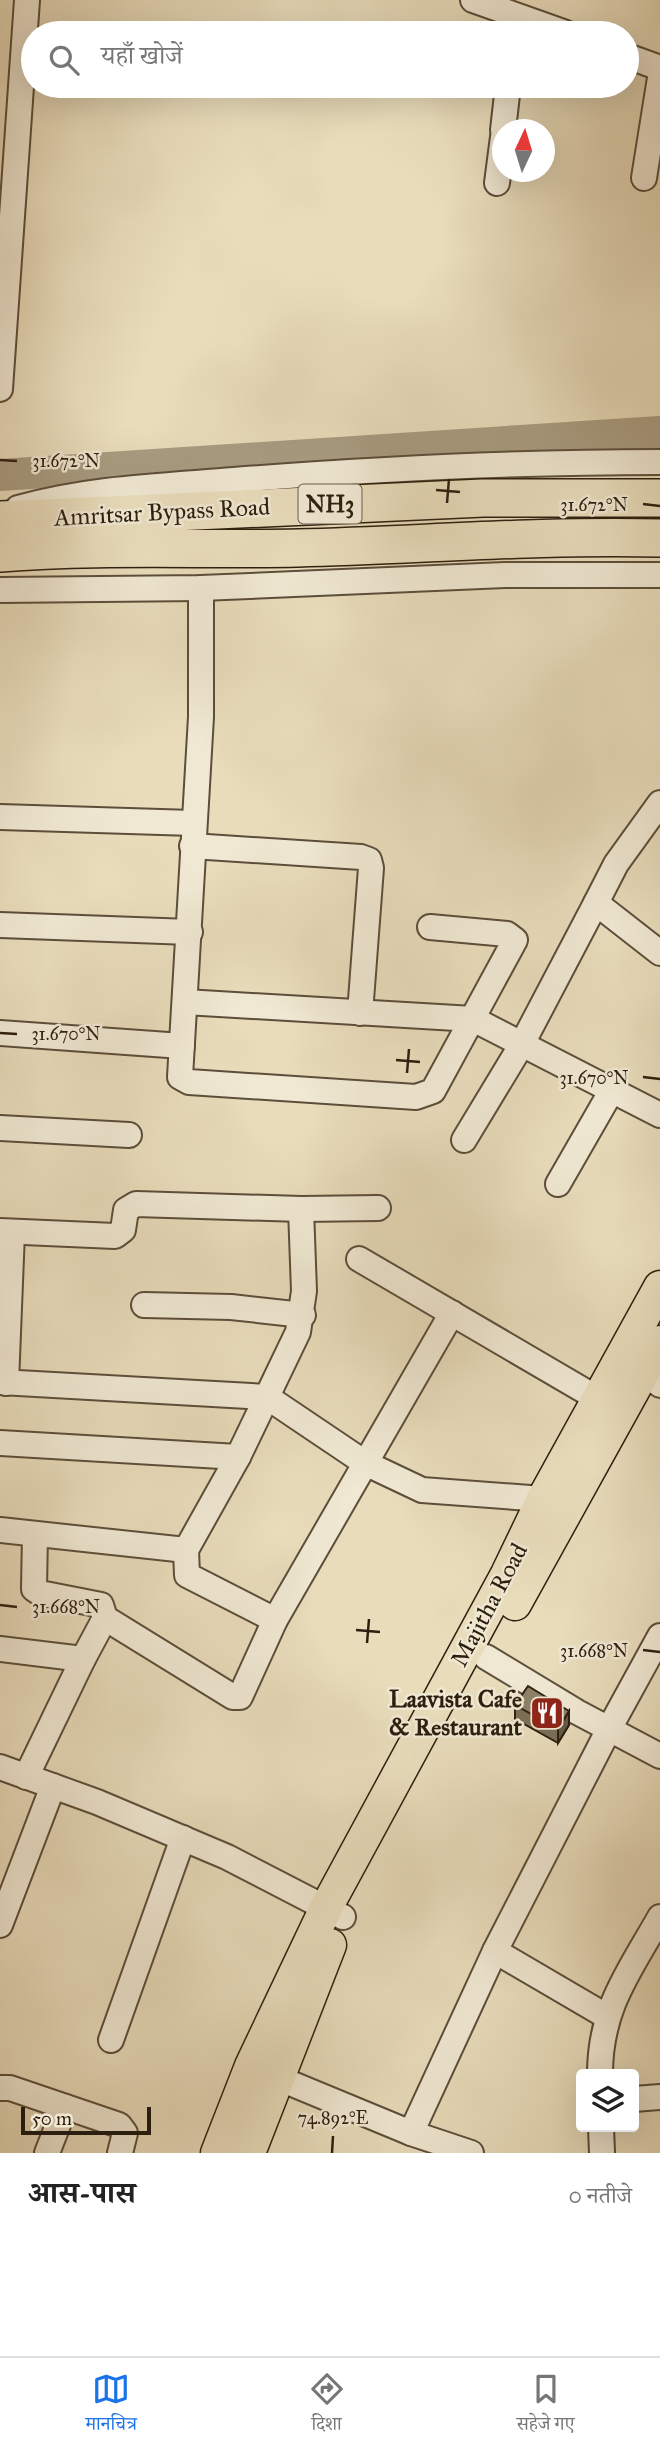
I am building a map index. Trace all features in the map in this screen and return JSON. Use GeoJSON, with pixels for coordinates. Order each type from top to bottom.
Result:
{"type":"FeatureCollection","features":[{"type":"Feature","properties":{"kind":"highway","name":"Amritsar Bypass Road"},"geometry":{"type":"LineString","coordinates":[[0,520],[484,498],[660,498]]}},
{"type":"Feature","properties":{"kind":"highway","name":"Amritsar Bypass Road"},"geometry":{"type":"LineString","coordinates":[[0,552],[73,547],[297,548],[588,536],[660,538]]}},
{"type":"Feature","properties":{"kind":"main road","name":"Majitha Road"},"geometry":{"type":"LineString","coordinates":[[249,2153],[335,1913],[486,1657],[610,1406],[660,1287]]}},
{"type":"Feature","properties":{"kind":"main road","name":"Majitha Road"},"geometry":{"type":"LineString","coordinates":[[217,2153],[251,2066],[335,1913],[513,1564],[543,1499],[610,1406],[652,1379],[660,1342]]}},
{"type":"Feature","properties":{"kind":"street"},"geometry":{"type":"LineString","coordinates":[[26,21],[27,0]]}},
{"type":"Feature","properties":{"kind":"street"},"geometry":{"type":"LineString","coordinates":[[473,0],[516,16]]}},
{"type":"Feature","properties":{"kind":"street"},"geometry":{"type":"LineString","coordinates":[[639,60],[660,68]]}},
{"type":"Feature","properties":{"kind":"street"},"geometry":{"type":"LineString","coordinates":[[644,178],[660,78]]}},
{"type":"Feature","properties":{"kind":"street"},"geometry":{"type":"LineString","coordinates":[[0,389],[21,86]]}},
{"type":"Feature","properties":{"kind":"street"},"geometry":{"type":"LineString","coordinates":[[504,119],[507,98]]}},
{"type":"Feature","properties":{"kind":"street"},"geometry":{"type":"LineString","coordinates":[[0,513],[67,494],[309,474],[521,462],[660,462]]}},
{"type":"Feature","properties":{"kind":"street"},"geometry":{"type":"LineString","coordinates":[[0,590],[201,588],[505,575],[660,575]]}},
{"type":"Feature","properties":{"kind":"street"},"geometry":{"type":"LineString","coordinates":[[201,588],[201,716],[192,834],[190,932],[180,1077],[189,1082],[416,1097],[438,1087],[514,938],[430,927]]}},
{"type":"Feature","properties":{"kind":"street"},"geometry":{"type":"LineString","coordinates":[[464,1140],[522,1044],[616,864],[660,803]]}},
{"type":"Feature","properties":{"kind":"street"},"geometry":{"type":"LineString","coordinates":[[0,817],[192,834],[369,860],[371,868],[360,1013]]}},
{"type":"Feature","properties":{"kind":"street"},"geometry":{"type":"LineString","coordinates":[[596,903],[660,953]]}},
{"type":"Feature","properties":{"kind":"street"},"geometry":{"type":"LineString","coordinates":[[0,925],[190,932]]}},
{"type":"Feature","properties":{"kind":"street"},"geometry":{"type":"LineString","coordinates":[[185,1002],[473,1019],[660,1115]]}},
{"type":"Feature","properties":{"kind":"street"},"geometry":{"type":"LineString","coordinates":[[0,1033],[182,1045]]}},
{"type":"Feature","properties":{"kind":"street"},"geometry":{"type":"LineString","coordinates":[[558,1184],[612,1090]]}},
{"type":"Feature","properties":{"kind":"street"},"geometry":{"type":"LineString","coordinates":[[0,1128],[129,1135]]}},
{"type":"Feature","properties":{"kind":"street"},"geometry":{"type":"LineString","coordinates":[[378,1208],[301,1209],[136,1204],[126,1210],[122,1230],[114,1236],[6,1231],[3,1382],[267,1397],[365,1463],[422,1490],[543,1499]]}},
{"type":"Feature","properties":{"kind":"street"},"geometry":{"type":"LineString","coordinates":[[275,1620],[187,1575],[186,1550],[238,1457],[298,1332],[303,1315],[301,1209]]}},
{"type":"Feature","properties":{"kind":"street"},"geometry":{"type":"LineString","coordinates":[[359,1259],[610,1406]]}},
{"type":"Feature","properties":{"kind":"street"},"geometry":{"type":"LineString","coordinates":[[144,1305],[231,1307],[303,1315]]}},
{"type":"Feature","properties":{"kind":"street"},"geometry":{"type":"LineString","coordinates":[[35,1534],[34,1589],[40,1593],[101,1605],[106,1618],[237,1697],[243,1692],[275,1620],[452,1313]]}},
{"type":"Feature","properties":{"kind":"street"},"geometry":{"type":"LineString","coordinates":[[0,1443],[238,1457]]}},
{"type":"Feature","properties":{"kind":"street"},"geometry":{"type":"LineString","coordinates":[[0,1530],[186,1550]]}},
{"type":"Feature","properties":{"kind":"street"},"geometry":{"type":"LineString","coordinates":[[26,1777],[83,1659],[106,1618]]}},
{"type":"Feature","properties":{"kind":"street"},"geometry":{"type":"LineString","coordinates":[[411,2133],[495,1951],[608,1729],[660,1636]]}},
{"type":"Feature","properties":{"kind":"street"},"geometry":{"type":"LineString","coordinates":[[0,1649],[83,1659]]}},
{"type":"Feature","properties":{"kind":"street"},"geometry":{"type":"LineString","coordinates":[[486,1657],[608,1729],[660,1756]]}},
{"type":"Feature","properties":{"kind":"street"},"geometry":{"type":"LineString","coordinates":[[0,1767],[228,1857],[335,1913]]}},
{"type":"Feature","properties":{"kind":"street"},"geometry":{"type":"LineString","coordinates":[[0,1924],[52,1787]]}},
{"type":"Feature","properties":{"kind":"street"},"geometry":{"type":"LineString","coordinates":[[111,2040],[183,1838]]}},
{"type":"Feature","properties":{"kind":"street"},"geometry":{"type":"LineString","coordinates":[[600,2069],[600,2050],[606,2016],[660,1917]]}},
{"type":"Feature","properties":{"kind":"street"},"geometry":{"type":"LineString","coordinates":[[495,1951],[606,2016]]}},
{"type":"Feature","properties":{"kind":"street"},"geometry":{"type":"LineString","coordinates":[[278,2078],[411,2133],[471,2153]]}},
{"type":"Feature","properties":{"kind":"street"},"geometry":{"type":"LineString","coordinates":[[0,2088],[10,2088],[124,2128],[125,2137],[120,2153]]}},
{"type":"Feature","properties":{"kind":"street"},"geometry":{"type":"LineString","coordinates":[[639,2098],[660,2096]]}},
{"type":"Feature","properties":{"kind":"street"},"geometry":{"type":"LineString","coordinates":[[47,2153],[65,2106]]}},
{"type":"Feature","properties":{"kind":"street"},"geometry":{"type":"LineString","coordinates":[[601,2132],[602,2153]]}},
{"type":"Feature","properties":{"kind":"building"},"geometry":{"type":"Polygon","coordinates":[[[528,1686],[569,1711],[558,1729],[515,1705],[528,1686]]]}},
{"type":"Feature","properties":{"kind":"waterway"},"geometry":{"type":"LineString","coordinates":[[0,475],[660,432]]}},
{"type":"Feature","properties":{"kind":"place","name":"Laavista Cafe & Restaurant"},"geometry":{"type":"Point","coordinates":[547,1713]}}]}
